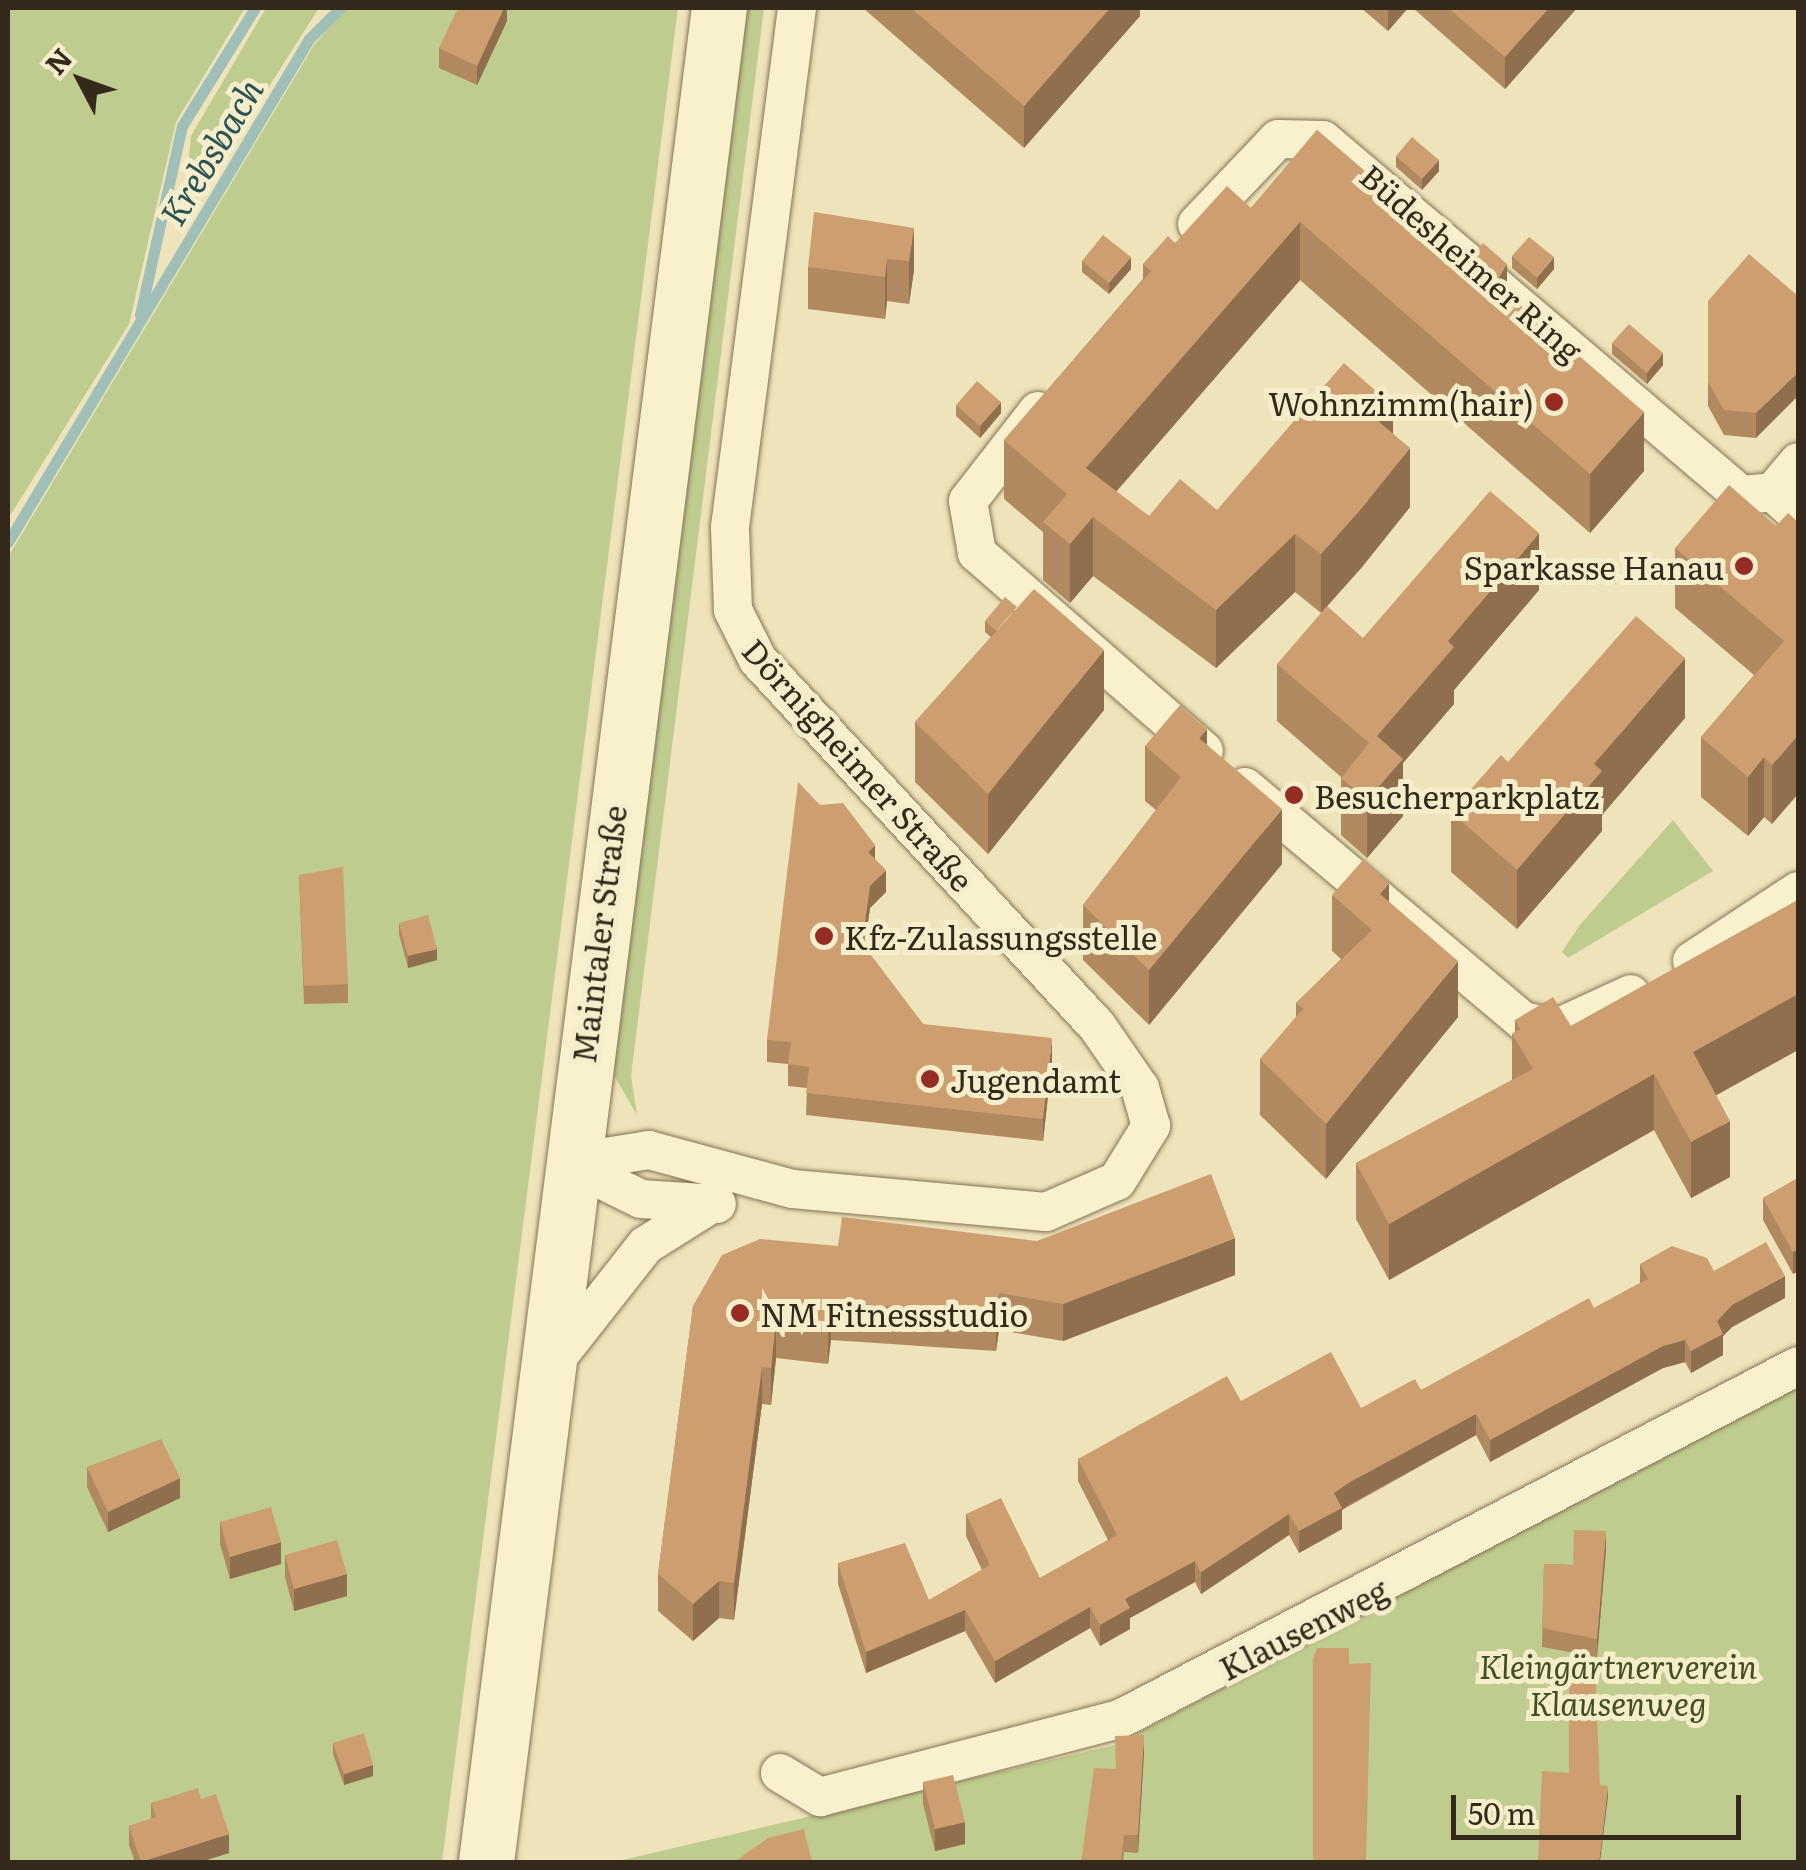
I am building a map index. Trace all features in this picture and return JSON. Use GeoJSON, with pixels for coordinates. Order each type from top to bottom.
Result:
{"type":"FeatureCollection","features":[{"type":"Feature","properties":{"kind":"main road","name":"Maintaler Straße"},"geometry":{"type":"LineString","coordinates":[[486,1862],[541,1378],[719,8]]}},
{"type":"Feature","properties":{"kind":"street","name":"Dörnigheimer Straße"},"geometry":{"type":"LineString","coordinates":[[568,1164],[648,1150],[793,1189],[1046,1212],[1116,1181],[1151,1126],[1140,1088],[1097,1026],[758,660],[733,610],[730,526],[797,8]]}},
{"type":"Feature","properties":{"kind":"street","name":"Büdesheimer Ring"},"geometry":{"type":"LineString","coordinates":[[1174,252],[1259,152],[1289,137],[1324,140],[1741,495],[1786,503]]}},
{"type":"Feature","properties":{"kind":"street"},"geometry":{"type":"LineString","coordinates":[[1064,379],[977,483],[966,516],[977,553],[1504,1010],[1557,1028],[1589,1016],[1798,891]]}},
{"type":"Feature","properties":{"kind":"street"},"geometry":{"type":"LineString","coordinates":[[1786,503],[1798,462]]}},
{"type":"Feature","properties":{"kind":"street","name":"Dörnigheimer Straße"},"geometry":{"type":"LineString","coordinates":[[568,1164],[641,1199],[711,1204],[793,1189]]}},
{"type":"Feature","properties":{"kind":"street","name":"Dörnigheimer Straße"},"geometry":{"type":"LineString","coordinates":[[541,1378],[646,1246],[711,1204]]}},
{"type":"Feature","properties":{"kind":"street","name":"Klausenweg"},"geometry":{"type":"LineString","coordinates":[[780,1774],[820,1797],[1120,1719],[1798,1366]]}},
{"type":"Feature","properties":{"kind":"green space"},"geometry":{"type":"Polygon","coordinates":[[[8,8],[245,8],[176,122],[129,324],[8,519],[8,8]]]}},
{"type":"Feature","properties":{"kind":"green space"},"geometry":{"type":"Polygon","coordinates":[[[266,8],[319,8],[184,220],[191,136],[266,8]]]}},
{"type":"Feature","properties":{"kind":"green space"},"geometry":{"type":"Polygon","coordinates":[[[346,8],[678,8],[442,1862],[8,1862],[8,557],[314,45],[346,8]]]}},
{"type":"Feature","properties":{"kind":"green space"},"geometry":{"type":"Polygon","coordinates":[[[738,8],[764,8],[631,1076],[637,1115],[612,1072],[738,8]]]}},
{"type":"Feature","properties":{"kind":"green space"},"geometry":{"type":"Polygon","coordinates":[[[1673,820],[1713,871],[1568,958],[1562,952],[1579,926],[1673,820]]]}},
{"type":"Feature","properties":{"kind":"green space","name":"Kleingärtnerverein Klausenweg"},"geometry":{"type":"Polygon","coordinates":[[[1798,1386],[1798,1862],[614,1862],[1115,1745],[1798,1386]]]}},
{"type":"Feature","properties":{"kind":"building"},"geometry":{"type":"Polygon","coordinates":[[[458,8],[504,8],[477,66],[439,48],[458,8]]]}},
{"type":"Feature","properties":{"kind":"building"},"geometry":{"type":"Polygon","coordinates":[[[911,8],[1110,8],[1024,106],[911,8]]]}},
{"type":"Feature","properties":{"kind":"building"},"geometry":{"type":"Polygon","coordinates":[[[1448,8],[1549,8],[1505,57],[1448,8]]]}},
{"type":"Feature","properties":{"kind":"building"},"geometry":{"type":"Polygon","coordinates":[[[1317,130],[1470,261],[1483,243],[1507,264],[1495,283],[1644,412],[1590,474],[1300,222],[1086,468],[1149,516],[1180,479],[1217,510],[1344,363],[1393,406],[1379,422],[1410,448],[1362,508],[1321,554],[1295,534],[1216,610],[1093,517],[1070,544],[1043,522],[1067,494],[1004,440],[1151,271],[1143,264],[1168,236],[1175,243],[1227,186],[1251,208],[1317,130]]]}},
{"type":"Feature","properties":{"kind":"building"},"geometry":{"type":"Polygon","coordinates":[[[1412,137],[1439,160],[1422,179],[1396,156],[1412,137]]]}},
{"type":"Feature","properties":{"kind":"building"},"geometry":{"type":"Polygon","coordinates":[[[814,212],[914,228],[909,261],[887,259],[885,277],[808,267],[814,212]]]}},
{"type":"Feature","properties":{"kind":"building"},"geometry":{"type":"Polygon","coordinates":[[[1103,235],[1131,257],[1109,283],[1082,261],[1103,235]]]}},
{"type":"Feature","properties":{"kind":"building"},"geometry":{"type":"Polygon","coordinates":[[[1529,237],[1554,257],[1537,278],[1512,256],[1529,237]]]}},
{"type":"Feature","properties":{"kind":"building"},"geometry":{"type":"Polygon","coordinates":[[[1749,254],[1798,296],[1798,372],[1756,413],[1724,410],[1708,382],[1708,301],[1749,254]]]}},
{"type":"Feature","properties":{"kind":"building"},"geometry":{"type":"Polygon","coordinates":[[[1629,324],[1663,353],[1647,373],[1612,343],[1629,324]]]}},
{"type":"Feature","properties":{"kind":"building"},"geometry":{"type":"Polygon","coordinates":[[[977,381],[1001,402],[980,426],[956,405],[977,381]]]}},
{"type":"Feature","properties":{"kind":"building"},"geometry":{"type":"Polygon","coordinates":[[[1729,485],[1776,526],[1788,513],[1798,522],[1798,735],[1772,765],[1764,757],[1748,777],[1701,737],[1784,641],[1675,548],[1729,485]]]}},
{"type":"Feature","properties":{"kind":"building"},"geometry":{"type":"Polygon","coordinates":[[[1490,491],[1539,533],[1448,641],[1454,647],[1377,736],[1403,759],[1367,800],[1341,778],[1369,743],[1277,664],[1327,606],[1363,638],[1490,491]]]}},
{"type":"Feature","properties":{"kind":"building"},"geometry":{"type":"Polygon","coordinates":[[[1034,589],[1104,650],[988,794],[915,722],[1034,589]]]}},
{"type":"Feature","properties":{"kind":"building"},"geometry":{"type":"Polygon","coordinates":[[[1005,597],[1017,607],[996,631],[985,621],[1005,597]]]}},
{"type":"Feature","properties":{"kind":"building"},"geometry":{"type":"Polygon","coordinates":[[[1636,616],[1685,658],[1594,764],[1602,771],[1517,870],[1451,812],[1501,755],[1508,762],[1636,616]]]}},
{"type":"Feature","properties":{"kind":"building"},"geometry":{"type":"Polygon","coordinates":[[[1180,705],[1207,729],[1199,738],[1282,809],[1149,970],[1083,905],[1181,777],[1145,746],[1180,705]]]}},
{"type":"Feature","properties":{"kind":"building"},"geometry":{"type":"Polygon","coordinates":[[[798,782],[820,805],[843,803],[875,845],[868,852],[886,870],[870,886],[862,943],[923,1024],[1052,1038],[1043,1119],[806,1093],[809,1067],[788,1064],[791,1042],[767,1040],[798,782]]]}},
{"type":"Feature","properties":{"kind":"building"},"geometry":{"type":"Polygon","coordinates":[[[1363,860],[1389,883],[1380,894],[1458,961],[1326,1124],[1260,1059],[1303,1009],[1296,1003],[1372,930],[1332,895],[1363,860]]]}},
{"type":"Feature","properties":{"kind":"building"},"geometry":{"type":"Polygon","coordinates":[[[343,867],[348,984],[304,986],[299,875],[343,867]]]}},
{"type":"Feature","properties":{"kind":"building"},"geometry":{"type":"Polygon","coordinates":[[[1798,900],[1798,994],[1693,1052],[1730,1121],[1691,1142],[1654,1074],[1389,1224],[1356,1163],[1533,1069],[1512,1034],[1520,1029],[1515,1020],[1553,997],[1571,1026],[1798,900]]]}},
{"type":"Feature","properties":{"kind":"building"},"geometry":{"type":"Polygon","coordinates":[[[428,915],[437,949],[408,956],[399,923],[428,915]]]}},
{"type":"Feature","properties":{"kind":"building"},"geometry":{"type":"Polygon","coordinates":[[[1211,1174],[1235,1238],[1063,1304],[999,1293],[996,1314],[831,1302],[828,1327],[776,1320],[771,1368],[762,1367],[734,1583],[719,1581],[693,1604],[658,1574],[693,1306],[722,1255],[760,1239],[838,1246],[842,1217],[1037,1241],[1211,1174]]]}},
{"type":"Feature","properties":{"kind":"building"},"geometry":{"type":"Polygon","coordinates":[[[1798,1178],[1798,1249],[1793,1252],[1763,1198],[1798,1178]]]}},
{"type":"Feature","properties":{"kind":"building"},"geometry":{"type":"Polygon","coordinates":[[[1766,1242],[1785,1276],[1732,1305],[1717,1321],[1723,1334],[1691,1351],[1685,1340],[1663,1346],[1490,1440],[1476,1414],[1334,1493],[1342,1508],[1299,1531],[1289,1514],[1201,1572],[1195,1561],[1125,1599],[1130,1608],[1100,1625],[1090,1607],[995,1661],[965,1610],[866,1652],[838,1563],[905,1543],[929,1600],[990,1565],[966,1514],[1001,1498],[1040,1578],[1117,1535],[1078,1459],[1227,1376],[1241,1401],[1331,1352],[1361,1408],[1415,1379],[1421,1390],[1589,1298],[1594,1308],[1648,1279],[1640,1264],[1672,1246],[1707,1258],[1714,1271],[1766,1242]]]}},
{"type":"Feature","properties":{"kind":"building"},"geometry":{"type":"Polygon","coordinates":[[[161,1439],[180,1478],[108,1512],[87,1467],[161,1439]]]}},
{"type":"Feature","properties":{"kind":"building"},"geometry":{"type":"Polygon","coordinates":[[[271,1507],[281,1542],[230,1557],[220,1522],[271,1507]]]}},
{"type":"Feature","properties":{"kind":"building"},"geometry":{"type":"Polygon","coordinates":[[[1574,1530],[1606,1531],[1597,1639],[1542,1628],[1544,1564],[1573,1565],[1574,1530]]]}},
{"type":"Feature","properties":{"kind":"building"},"geometry":{"type":"Polygon","coordinates":[[[337,1540],[347,1574],[294,1589],[285,1555],[337,1540]]]}},
{"type":"Feature","properties":{"kind":"building"},"geometry":{"type":"Polygon","coordinates":[[[1317,1648],[1349,1648],[1349,1664],[1371,1663],[1366,1862],[1313,1862],[1313,1660],[1317,1648]]]}},
{"type":"Feature","properties":{"kind":"building"},"geometry":{"type":"Polygon","coordinates":[[[1569,1669],[1595,1669],[1600,1785],[1608,1786],[1599,1862],[1538,1862],[1542,1771],[1569,1773],[1569,1669]]]}},
{"type":"Feature","properties":{"kind":"building"},"geometry":{"type":"Polygon","coordinates":[[[364,1733],[373,1765],[344,1774],[333,1743],[364,1733]]]}},
{"type":"Feature","properties":{"kind":"building"},"geometry":{"type":"Polygon","coordinates":[[[1144,1735],[1138,1835],[1124,1835],[1121,1862],[1081,1862],[1094,1768],[1116,1769],[1115,1736],[1144,1735]]]}},
{"type":"Feature","properties":{"kind":"building"},"geometry":{"type":"Polygon","coordinates":[[[953,1775],[965,1822],[935,1829],[923,1782],[953,1775]]]}},
{"type":"Feature","properties":{"kind":"building"},"geometry":{"type":"Polygon","coordinates":[[[198,1788],[201,1799],[216,1794],[229,1834],[141,1862],[129,1826],[156,1817],[151,1803],[198,1788]]]}},
{"type":"Feature","properties":{"kind":"building"},"geometry":{"type":"Polygon","coordinates":[[[804,1829],[812,1862],[734,1862],[768,1838],[804,1829]]]}},
{"type":"Feature","properties":{"kind":"waterway","name":"Krebsbach"},"geometry":{"type":"LineString","coordinates":[[140,315],[182,126],[255,8]]}},
{"type":"Feature","properties":{"kind":"waterway","name":"Krebsbach"},"geometry":{"type":"LineString","coordinates":[[8,542],[309,39],[340,8]]}},
{"type":"Feature","properties":{"kind":"place","name":"Wohnzimm(hair)"},"geometry":{"type":"Point","coordinates":[1554,402]}},
{"type":"Feature","properties":{"kind":"place","name":"Sparkasse Hanau"},"geometry":{"type":"Point","coordinates":[1744,566]}},
{"type":"Feature","properties":{"kind":"place","name":"Besucherparkplatz"},"geometry":{"type":"Point","coordinates":[1294,795]}},
{"type":"Feature","properties":{"kind":"place","name":"Kfz-Zulassungsstelle"},"geometry":{"type":"Point","coordinates":[824,936]}},
{"type":"Feature","properties":{"kind":"place","name":"Jugendamt"},"geometry":{"type":"Point","coordinates":[930,1079]}},
{"type":"Feature","properties":{"kind":"place","name":"NM Fitnessstudio"},"geometry":{"type":"Point","coordinates":[740,1313]}}]}
